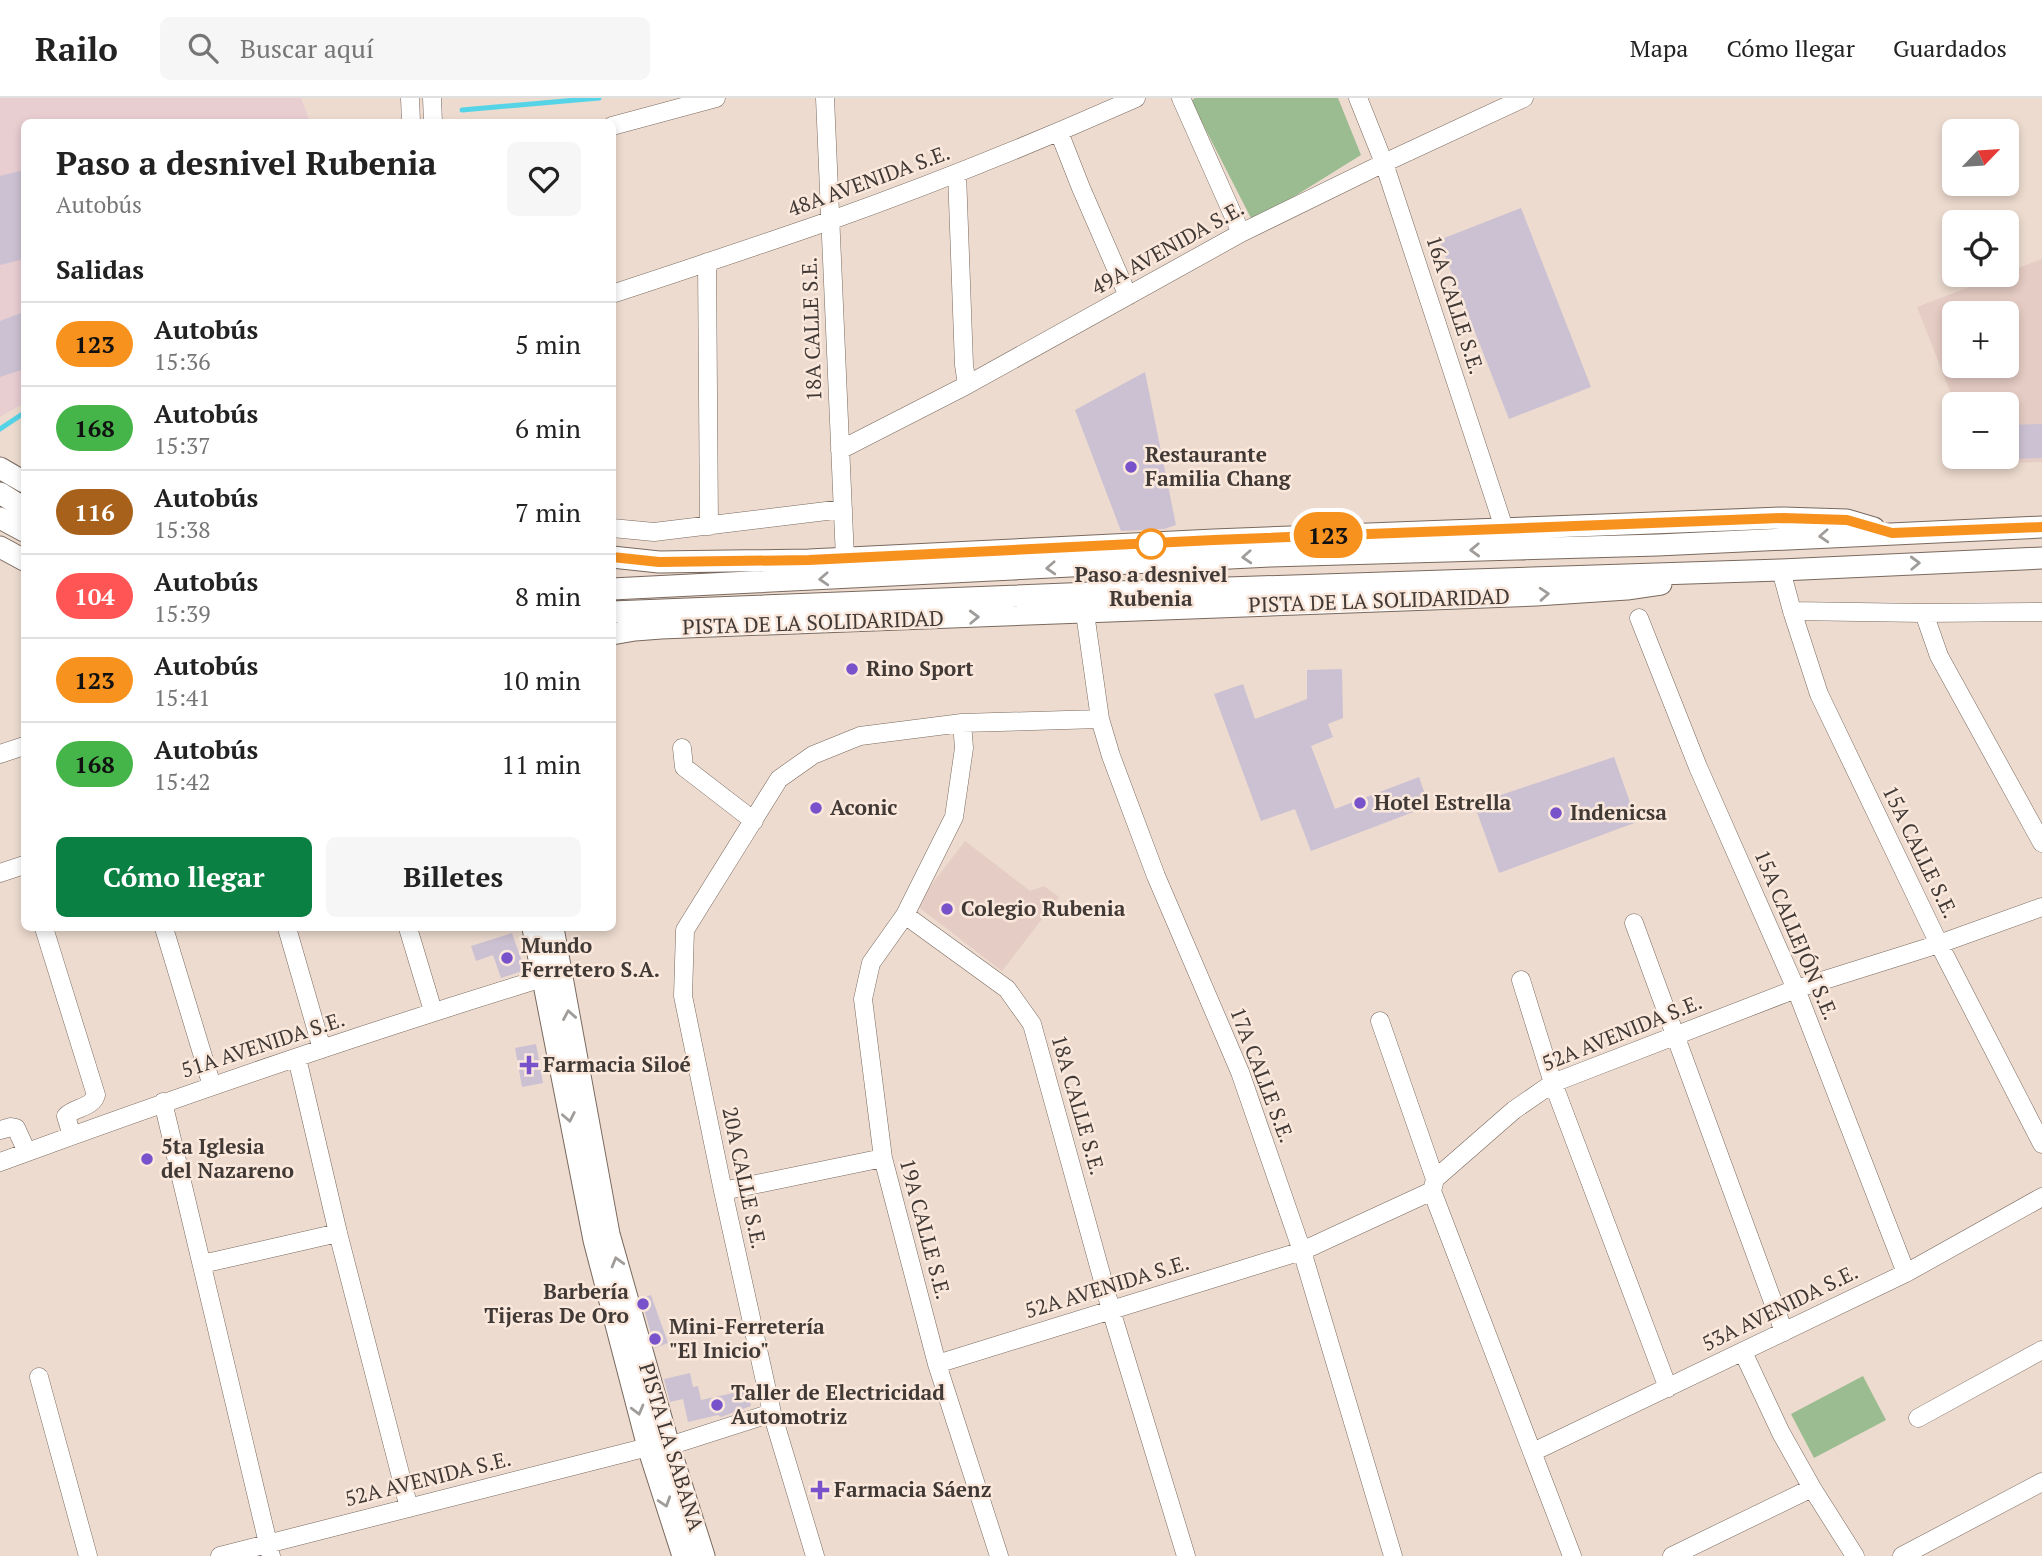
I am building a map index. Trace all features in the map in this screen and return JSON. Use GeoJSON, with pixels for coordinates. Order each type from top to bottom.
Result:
{"type":"FeatureCollection","features":[{"type":"Feature","properties":{"kind":"main road"},"geometry":{"type":"LineString","coordinates":[[0,467],[21,480]]}},
{"type":"Feature","properties":{"kind":"main road"},"geometry":{"type":"LineString","coordinates":[[0,493],[21,506]]}},
{"type":"Feature","properties":{"kind":"main road"},"geometry":{"type":"LineString","coordinates":[[0,518],[21,529]]}},
{"type":"Feature","properties":{"kind":"main road"},"geometry":{"type":"LineString","coordinates":[[616,557],[659,562],[845,559],[1214,540],[1812,518],[1847,520],[1892,533]]}},
{"type":"Feature","properties":{"kind":"main road"},"geometry":{"type":"LineString","coordinates":[[616,589],[1270,556],[1658,545],[2042,527]]}},
{"type":"Feature","properties":{"kind":"main road"},"geometry":{"type":"LineString","coordinates":[[0,547],[21,558]]}},
{"type":"Feature","properties":{"kind":"main road","name":"PISTA DE LA SOLIDARIDAD"},"geometry":{"type":"LineString","coordinates":[[616,612],[1781,570],[2042,558]]}},
{"type":"Feature","properties":{"kind":"main road","name":"PISTA DE LA SOLIDARIDAD"},"geometry":{"type":"LineString","coordinates":[[616,633],[662,628],[1588,592],[1659,584],[1725,570]]}},
{"type":"Feature","properties":{"kind":"main road","name":"PISTA LA SABANA"},"geometry":{"type":"LineString","coordinates":[[534,931],[594,1240],[658,1447],[704,1556]]}},
{"type":"Feature","properties":{"kind":"main road","name":"PISTA LA SABANA"},"geometry":{"type":"LineString","coordinates":[[554,931],[610,1234],[683,1556]]}},
{"type":"Feature","properties":{"kind":"street"},"geometry":{"type":"LineString","coordinates":[[410,98],[411,119]]}},
{"type":"Feature","properties":{"kind":"street"},"geometry":{"type":"LineString","coordinates":[[432,98],[433,119]]}},
{"type":"Feature","properties":{"kind":"street"},"geometry":{"type":"LineString","coordinates":[[616,125],[716,98]]}},
{"type":"Feature","properties":{"kind":"street","name":"18A CALLE S.E."},"geometry":{"type":"LineString","coordinates":[[825,98],[845,559]]}},
{"type":"Feature","properties":{"kind":"street","name":"48A AVENIDA S.E."},"geometry":{"type":"LineString","coordinates":[[616,294],[830,221],[1059,132],[1136,98]]}},
{"type":"Feature","properties":{"kind":"street"},"geometry":{"type":"LineString","coordinates":[[1181,98],[1241,233]]}},
{"type":"Feature","properties":{"kind":"street","name":"16A CALLE S.E."},"geometry":{"type":"LineString","coordinates":[[1358,98],[1384,163],[1504,528]]}},
{"type":"Feature","properties":{"kind":"street","name":"49A AVENIDA S.E."},"geometry":{"type":"LineString","coordinates":[[840,450],[967,385],[1241,233],[1524,98]]}},
{"type":"Feature","properties":{"kind":"street"},"geometry":{"type":"LineString","coordinates":[[1059,132],[1128,296]]}},
{"type":"Feature","properties":{"kind":"street"},"geometry":{"type":"LineString","coordinates":[[957,173],[967,385]]}},
{"type":"Feature","properties":{"kind":"street"},"geometry":{"type":"LineString","coordinates":[[707,262],[709,526]]}},
{"type":"Feature","properties":{"kind":"street"},"geometry":{"type":"LineString","coordinates":[[616,528],[654,532],[843,509]]}},
{"type":"Feature","properties":{"kind":"street","name":"15A CALLE S.E."},"geometry":{"type":"LineString","coordinates":[[1781,570],[1819,694],[1939,944],[2042,1144]]}},
{"type":"Feature","properties":{"kind":"street"},"geometry":{"type":"LineString","coordinates":[[1792,611],[2042,612]]}},
{"type":"Feature","properties":{"kind":"street","name":"17A CALLE S.E."},"geometry":{"type":"LineString","coordinates":[[1085,613],[1100,719],[1111,756],[1156,876],[1240,1072],[1302,1251],[1394,1556]]}},
{"type":"Feature","properties":{"kind":"street"},"geometry":{"type":"LineString","coordinates":[[1924,613],[1939,656],[2042,843]]}},
{"type":"Feature","properties":{"kind":"street","name":"15A CALLEJÓN S.E."},"geometry":{"type":"LineString","coordinates":[[1639,618],[1699,767],[1796,989],[1906,1273]]}},
{"type":"Feature","properties":{"kind":"street"},"geometry":{"type":"LineString","coordinates":[[682,748],[684,767],[754,821],[779,779],[813,755],[860,736],[962,723],[1100,719]]}},
{"type":"Feature","properties":{"kind":"street"},"geometry":{"type":"LineString","coordinates":[[905,915],[954,817],[964,748],[962,723]]}},
{"type":"Feature","properties":{"kind":"street"},"geometry":{"type":"LineString","coordinates":[[0,754],[21,747]]}},
{"type":"Feature","properties":{"kind":"street","name":"20A CALLE S.E."},"geometry":{"type":"LineString","coordinates":[[754,821],[685,930],[683,996],[772,1413],[815,1556]]}},
{"type":"Feature","properties":{"kind":"street"},"geometry":{"type":"LineString","coordinates":[[0,873],[21,866]]}},
{"type":"Feature","properties":{"kind":"street","name":"52A AVENIDA S.E."},"geometry":{"type":"LineString","coordinates":[[937,1364],[1302,1251],[1434,1185],[1514,1110],[1553,1083],[1796,989],[1939,944],[2042,907]]}},
{"type":"Feature","properties":{"kind":"street","name":"18A CALLE S.E."},"geometry":{"type":"LineString","coordinates":[[905,915],[1007,989],[1032,1024],[1111,1310],[1186,1556]]}},
{"type":"Feature","properties":{"kind":"street","name":"19A CALLE S.E."},"geometry":{"type":"LineString","coordinates":[[905,915],[871,964],[863,999],[883,1157],[937,1364],[999,1556]]}},
{"type":"Feature","properties":{"kind":"street"},"geometry":{"type":"LineString","coordinates":[[1634,923],[1784,1332]]}},
{"type":"Feature","properties":{"kind":"street"},"geometry":{"type":"LineString","coordinates":[[45,931],[96,1095],[89,1104],[66,1115],[72,1136]]}},
{"type":"Feature","properties":{"kind":"street"},"geometry":{"type":"LineString","coordinates":[[165,931],[212,1086]]}},
{"type":"Feature","properties":{"kind":"street"},"geometry":{"type":"LineString","coordinates":[[288,931],[322,1049]]}},
{"type":"Feature","properties":{"kind":"street"},"geometry":{"type":"LineString","coordinates":[[409,931],[433,1011]]}},
{"type":"Feature","properties":{"kind":"street","name":"51A AVENIDA S.E."},"geometry":{"type":"LineString","coordinates":[[0,1162],[163,1102],[433,1011],[543,978]]}},
{"type":"Feature","properties":{"kind":"street"},"geometry":{"type":"LineString","coordinates":[[1521,980],[1553,1083],[1668,1388]]}},
{"type":"Feature","properties":{"kind":"street"},"geometry":{"type":"LineString","coordinates":[[1380,1021],[1434,1185],[1572,1556]]}},
{"type":"Feature","properties":{"kind":"street"},"geometry":{"type":"LineString","coordinates":[[297,1058],[338,1233],[409,1508]]}},
{"type":"Feature","properties":{"kind":"street"},"geometry":{"type":"LineString","coordinates":[[163,1102],[270,1549]]}},
{"type":"Feature","properties":{"kind":"street"},"geometry":{"type":"LineString","coordinates":[[0,1130],[16,1128],[26,1152]]}},
{"type":"Feature","properties":{"kind":"street"},"geometry":{"type":"LineString","coordinates":[[723,1191],[883,1157]]}},
{"type":"Feature","properties":{"kind":"street","name":"53A AVENIDA S.E."},"geometry":{"type":"LineString","coordinates":[[1534,1452],[1906,1273],[2042,1197]]}},
{"type":"Feature","properties":{"kind":"street"},"geometry":{"type":"LineString","coordinates":[[202,1264],[338,1233]]}},
{"type":"Feature","properties":{"kind":"street"},"geometry":{"type":"LineString","coordinates":[[1919,1418],[2042,1350]]}},
{"type":"Feature","properties":{"kind":"street"},"geometry":{"type":"LineString","coordinates":[[1743,1352],[1781,1433],[1812,1488],[1856,1556]]}},
{"type":"Feature","properties":{"kind":"street"},"geometry":{"type":"LineString","coordinates":[[39,1377],[88,1556]]}},
{"type":"Feature","properties":{"kind":"street","name":"52A AVENIDA S.E."},"geometry":{"type":"LineString","coordinates":[[220,1556],[270,1549],[409,1508],[658,1447],[772,1413]]}},
{"type":"Feature","properties":{"kind":"street"},"geometry":{"type":"LineString","coordinates":[[1902,1556],[2042,1482]]}},
{"type":"Feature","properties":{"kind":"street"},"geometry":{"type":"LineString","coordinates":[[1672,1556],[1812,1488]]}},
{"type":"Feature","properties":{"kind":"shaded area"},"geometry":{"type":"Polygon","coordinates":[[[0,98],[301,98],[309,119],[21,119],[21,405],[0,417],[0,98]]]}},
{"type":"Feature","properties":{"kind":"shaded area"},"geometry":{"type":"Polygon","coordinates":[[[2042,259],[2042,462],[2019,463],[2019,392],[1950,392],[1945,378],[2019,378],[2019,301],[1942,301],[1942,371],[1917,307],[1970,287],[2019,287],[2019,268],[2042,259]]]}},
{"type":"Feature","properties":{"kind":"shaded area"},"geometry":{"type":"Polygon","coordinates":[[[965,841],[1030,891],[1044,886],[1059,897],[1002,971],[916,905],[965,841]]]}},
{"type":"Feature","properties":{"kind":"green space"},"geometry":{"type":"Polygon","coordinates":[[[1195,98],[1338,98],[1361,155],[1253,222],[1191,101],[1195,98]]]}},
{"type":"Feature","properties":{"kind":"green space"},"geometry":{"type":"Polygon","coordinates":[[[1863,1376],[1886,1420],[1814,1458],[1791,1414],[1863,1376]]]}},
{"type":"Feature","properties":{"kind":"building"},"geometry":{"type":"Polygon","coordinates":[[[21,171],[21,260],[0,265],[0,176],[21,171]]]}},
{"type":"Feature","properties":{"kind":"building"},"geometry":{"type":"Polygon","coordinates":[[[1521,208],[1591,387],[1509,419],[1439,240],[1521,208]]]}},
{"type":"Feature","properties":{"kind":"building"},"geometry":{"type":"Polygon","coordinates":[[[21,313],[21,370],[0,377],[0,321],[21,313]]]}},
{"type":"Feature","properties":{"kind":"building","name":"Restaurante Familia Chang"},"geometry":{"type":"Polygon","coordinates":[[[1145,372],[1176,525],[1164,529],[1121,531],[1075,410],[1145,372]]]}},
{"type":"Feature","properties":{"kind":"building"},"geometry":{"type":"Polygon","coordinates":[[[2042,424],[2042,458],[2019,459],[2019,425],[2042,424]]]}},
{"type":"Feature","properties":{"kind":"building"},"geometry":{"type":"Polygon","coordinates":[[[1342,669],[1343,718],[1328,724],[1333,737],[1311,746],[1335,809],[1419,777],[1429,806],[1311,851],[1295,809],[1261,821],[1214,694],[1243,684],[1255,719],[1307,699],[1307,670],[1342,669]]]}},
{"type":"Feature","properties":{"kind":"building","name":"Indenicsa"},"geometry":{"type":"Polygon","coordinates":[[[1614,757],[1637,822],[1499,873],[1474,804],[1614,757]]]}},
{"type":"Feature","properties":{"kind":"building","name":"Mundo Ferretero S.A."},"geometry":{"type":"Polygon","coordinates":[[[512,933],[525,970],[501,978],[493,955],[476,961],[471,946],[512,933]]]}},
{"type":"Feature","properties":{"kind":"building","name":"Farmacia Siloé"},"geometry":{"type":"Polygon","coordinates":[[[536,1044],[543,1083],[522,1087],[515,1048],[536,1044]]]}},
{"type":"Feature","properties":{"kind":"building"},"geometry":{"type":"Polygon","coordinates":[[[651,1295],[668,1343],[655,1348],[641,1298],[651,1295]]]}},
{"type":"Feature","properties":{"kind":"building","name":"Taller de Electricidad Automotriz"},"geometry":{"type":"Polygon","coordinates":[[[690,1373],[693,1387],[698,1386],[701,1400],[747,1390],[751,1406],[721,1417],[718,1415],[688,1422],[683,1399],[670,1402],[664,1379],[690,1373]]]}},
{"type":"Feature","properties":{"kind":"waterway"},"geometry":{"type":"LineString","coordinates":[[462,110],[599,98]]}},
{"type":"Feature","properties":{"kind":"waterway"},"geometry":{"type":"LineString","coordinates":[[0,429],[21,415]]}},
{"type":"Feature","properties":{"kind":"bus line","name":"123"},"geometry":{"type":"LineString","coordinates":[[616,557],[659,562],[809,560],[1214,540],[1783,518],[1847,520],[1892,533],[2042,527]]}},
{"type":"Feature","properties":{"kind":"place","name":"Restaurante Familia Chang"},"geometry":{"type":"Point","coordinates":[1131,467]}},
{"type":"Feature","properties":{"kind":"place","name":"Paso a desnivel Rubenia"},"geometry":{"type":"Point","coordinates":[1151,544]}},
{"type":"Feature","properties":{"kind":"place","name":"Rino Sport"},"geometry":{"type":"Point","coordinates":[852,669]}},
{"type":"Feature","properties":{"kind":"place","name":"Hotel Estrella"},"geometry":{"type":"Point","coordinates":[1360,803]}},
{"type":"Feature","properties":{"kind":"place","name":"Aconic"},"geometry":{"type":"Point","coordinates":[816,808]}},
{"type":"Feature","properties":{"kind":"place","name":"Indenicsa"},"geometry":{"type":"Point","coordinates":[1556,813]}},
{"type":"Feature","properties":{"kind":"place","name":"Colegio Rubenia"},"geometry":{"type":"Point","coordinates":[947,909]}},
{"type":"Feature","properties":{"kind":"place","name":"Mundo Ferretero S.A."},"geometry":{"type":"Point","coordinates":[507,958]}},
{"type":"Feature","properties":{"kind":"place","name":"Farmacia Siloé"},"geometry":{"type":"Point","coordinates":[529,1065]}},
{"type":"Feature","properties":{"kind":"place","name":"5ta Iglesia del Nazareno"},"geometry":{"type":"Point","coordinates":[147,1159]}},
{"type":"Feature","properties":{"kind":"place","name":"Barbería Tijeras De Oro"},"geometry":{"type":"Point","coordinates":[643,1304]}},
{"type":"Feature","properties":{"kind":"place","name":"Mini-Ferretería \"El Inicio\""},"geometry":{"type":"Point","coordinates":[655,1339]}},
{"type":"Feature","properties":{"kind":"place","name":"Taller de Electricidad Automotriz"},"geometry":{"type":"Point","coordinates":[717,1405]}},
{"type":"Feature","properties":{"kind":"place","name":"Farmacia Sáenz"},"geometry":{"type":"Point","coordinates":[820,1490]}}]}
